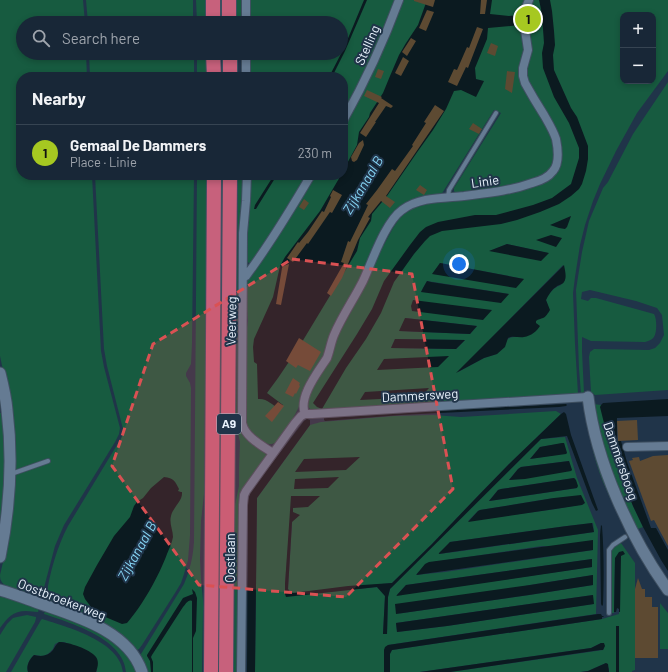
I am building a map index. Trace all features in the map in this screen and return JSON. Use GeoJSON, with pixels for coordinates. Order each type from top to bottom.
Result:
{"type":"FeatureCollection","features":[{"type":"Feature","properties":{"kind":"highway"},"geometry":{"type":"LineString","coordinates":[[212,0],[213,16]]}},
{"type":"Feature","properties":{"kind":"highway"},"geometry":{"type":"LineString","coordinates":[[229,0],[229,16]]}},
{"type":"Feature","properties":{"kind":"highway"},"geometry":{"type":"LineString","coordinates":[[213,60],[214,72]]}},
{"type":"Feature","properties":{"kind":"highway"},"geometry":{"type":"LineString","coordinates":[[230,60],[230,72]]}},
{"type":"Feature","properties":{"kind":"highway","name":"A9"},"geometry":{"type":"LineString","coordinates":[[211,672],[214,180]]}},
{"type":"Feature","properties":{"kind":"highway","name":"A9"},"geometry":{"type":"LineString","coordinates":[[226,672],[230,180]]}},
{"type":"Feature","properties":{"kind":"street"},"geometry":{"type":"LineString","coordinates":[[246,0],[246,16]]}},
{"type":"Feature","properties":{"kind":"street","name":"Stelling"},"geometry":{"type":"LineString","coordinates":[[348,111],[365,79],[399,0]]}},
{"type":"Feature","properties":{"kind":"street","name":"Linie"},"geometry":{"type":"LineString","coordinates":[[305,414],[303,404],[306,394],[330,352],[335,334],[360,287],[389,225],[401,210],[416,202],[424,200],[517,188],[544,179],[556,167],[558,152],[555,135],[525,83],[523,76],[524,64],[528,50],[523,17],[529,0]]}},
{"type":"Feature","properties":{"kind":"street"},"geometry":{"type":"LineString","coordinates":[[246,60],[246,72]]}},
{"type":"Feature","properties":{"kind":"street","name":"Veerweg"},"geometry":{"type":"LineString","coordinates":[[247,180],[243,233],[242,423],[244,429],[249,435],[273,453]]}},
{"type":"Feature","properties":{"kind":"street"},"geometry":{"type":"LineString","coordinates":[[243,278],[262,254],[308,180]]}},
{"type":"Feature","properties":{"kind":"street"},"geometry":{"type":"LineString","coordinates":[[0,373],[6,400],[10,432],[10,474],[7,514],[0,557]]}},
{"type":"Feature","properties":{"kind":"street","name":"Dammersweg"},"geometry":{"type":"LineString","coordinates":[[305,414],[588,397]]}},
{"type":"Feature","properties":{"kind":"street","name":"Dammersboog"},"geometry":{"type":"LineString","coordinates":[[588,397],[590,411],[602,457],[620,505],[629,535],[668,590]]}},
{"type":"Feature","properties":{"kind":"street"},"geometry":{"type":"LineString","coordinates":[[273,453],[298,419],[305,414]]}},
{"type":"Feature","properties":{"kind":"street"},"geometry":{"type":"LineString","coordinates":[[627,447],[668,446]]}},
{"type":"Feature","properties":{"kind":"street","name":"Oostlaan"},"geometry":{"type":"LineString","coordinates":[[241,672],[243,500],[246,491],[273,453]]}},
{"type":"Feature","properties":{"kind":"street","name":"Oostbroekerweg"},"geometry":{"type":"LineString","coordinates":[[0,590],[58,610],[99,627],[113,635],[126,646],[137,660],[142,672]]}},
{"type":"Feature","properties":{"kind":"lane"},"geometry":{"type":"LineString","coordinates":[[448,197],[449,190],[496,113]]}},
{"type":"Feature","properties":{"kind":"lane"},"geometry":{"type":"LineString","coordinates":[[10,474],[48,461]]}},
{"type":"Feature","properties":{"kind":"lane"},"geometry":{"type":"LineString","coordinates":[[609,613],[609,550],[613,545],[629,535]]}},
{"type":"Feature","properties":{"kind":"highlighted area"},"geometry":{"type":"Polygon","coordinates":[[[292,259],[412,274],[453,489],[346,597],[199,585],[112,466],[153,344],[292,259]]]}},
{"type":"Feature","properties":{"kind":"green space"},"geometry":{"type":"Polygon","coordinates":[[[0,0],[83,0],[84,16],[16,16],[16,60],[86,60],[87,72],[16,72],[16,180],[92,180],[101,351],[120,428],[115,442],[64,525],[55,546],[41,599],[8,587],[2,582],[0,577],[7,545],[8,394],[0,356],[0,0]]]}},
{"type":"Feature","properties":{"kind":"green space"},"geometry":{"type":"Polygon","coordinates":[[[86,0],[193,0],[193,16],[87,16],[86,0]]]}},
{"type":"Feature","properties":{"kind":"green space"},"geometry":{"type":"Polygon","coordinates":[[[196,0],[206,0],[206,16],[197,16],[196,0]]]}},
{"type":"Feature","properties":{"kind":"green space"},"geometry":{"type":"Polygon","coordinates":[[[237,0],[243,0],[244,16],[237,16],[237,0]]]}},
{"type":"Feature","properties":{"kind":"green space"},"geometry":{"type":"Polygon","coordinates":[[[248,0],[398,0],[348,107],[348,72],[249,72],[249,60],[348,60],[348,16],[249,16],[248,0]]]}},
{"type":"Feature","properties":{"kind":"green space"},"geometry":{"type":"Polygon","coordinates":[[[401,0],[528,0],[525,45],[521,64],[554,144],[555,162],[548,174],[515,186],[456,194],[454,188],[501,113],[494,110],[441,195],[403,207],[328,349],[301,396],[299,406],[292,420],[278,440],[275,443],[270,444],[262,442],[245,428],[246,334],[248,321],[246,296],[247,279],[310,180],[348,180],[348,112],[401,0]]]}},
{"type":"Feature","properties":{"kind":"green space"},"geometry":{"type":"Polygon","coordinates":[[[531,0],[668,0],[668,71],[637,113],[616,151],[593,201],[580,245],[573,293],[578,394],[312,410],[308,406],[306,400],[369,279],[379,254],[401,216],[414,208],[436,201],[544,182],[560,151],[526,80],[525,22],[531,0]],[[507,244],[490,251],[548,253],[507,244]],[[440,263],[433,274],[524,279],[440,263]],[[563,265],[458,372],[484,358],[497,354],[509,338],[515,337],[536,324],[535,321],[548,307],[546,300],[548,295],[561,285],[563,265]],[[427,281],[421,292],[509,294],[427,281]],[[406,318],[400,331],[470,334],[477,326],[406,318]],[[395,339],[391,348],[456,349],[465,340],[395,339]]]}},
{"type":"Feature","properties":{"kind":"green space"},"geometry":{"type":"Polygon","coordinates":[[[89,60],[194,60],[194,72],[90,72],[89,60]]]}},
{"type":"Feature","properties":{"kind":"green space"},"geometry":{"type":"Polygon","coordinates":[[[197,60],[206,60],[207,72],[197,72],[197,60]]]}},
{"type":"Feature","properties":{"kind":"green space"},"geometry":{"type":"Polygon","coordinates":[[[668,82],[668,390],[595,395],[591,392],[590,352],[594,349],[649,350],[655,348],[660,343],[664,335],[662,315],[657,308],[636,301],[590,290],[582,292],[581,299],[588,301],[591,298],[596,298],[654,314],[656,319],[656,329],[653,338],[645,342],[591,341],[582,337],[584,393],[581,394],[576,290],[589,221],[603,188],[608,182],[633,134],[668,82]]]}},
{"type":"Feature","properties":{"kind":"green space"},"geometry":{"type":"Polygon","coordinates":[[[95,180],[194,180],[192,343],[191,364],[186,373],[191,388],[190,535],[188,560],[181,583],[142,645],[135,651],[50,602],[46,597],[54,560],[60,542],[123,434],[104,349],[95,180]]]}},
{"type":"Feature","properties":{"kind":"green space"},"geometry":{"type":"Polygon","coordinates":[[[197,180],[207,180],[205,485],[201,521],[200,559],[204,610],[202,672],[145,672],[140,656],[184,584],[190,569],[194,542],[197,180]]]}},
{"type":"Feature","properties":{"kind":"green space"},"geometry":{"type":"Polygon","coordinates":[[[238,180],[244,180],[239,421],[267,453],[267,455],[245,489],[238,672],[234,672],[235,505],[239,486],[240,442],[236,425],[238,180]]]}},
{"type":"Feature","properties":{"kind":"green space"},"geometry":{"type":"Polygon","coordinates":[[[249,180],[306,180],[251,263],[245,262],[249,180]]]}},
{"type":"Feature","properties":{"kind":"green space"},"geometry":{"type":"Polygon","coordinates":[[[585,403],[601,405],[611,451],[643,527],[627,533],[609,495],[599,473],[589,433],[585,403]]]}},
{"type":"Feature","properties":{"kind":"green space"},"geometry":{"type":"Polygon","coordinates":[[[556,411],[561,414],[509,464],[392,583],[292,593],[288,589],[293,508],[319,496],[292,497],[285,584],[286,596],[377,587],[385,596],[383,634],[387,634],[388,597],[390,589],[541,439],[565,437],[577,478],[598,530],[596,614],[388,645],[384,650],[384,672],[255,672],[257,498],[310,425],[321,422],[394,416],[433,415],[461,417],[556,411]],[[564,443],[540,447],[530,459],[567,453],[564,443]],[[569,461],[521,467],[509,480],[572,470],[569,461]],[[574,478],[498,490],[489,501],[577,488],[574,478]],[[554,498],[478,511],[468,521],[584,504],[554,498]],[[593,523],[450,542],[439,554],[594,532],[593,523]],[[542,546],[427,563],[416,575],[593,550],[542,546]],[[592,559],[406,585],[397,595],[592,567],[592,559]],[[593,575],[530,585],[396,614],[593,585],[593,575]],[[593,595],[396,623],[397,632],[593,604],[593,595]]]}},
{"type":"Feature","properties":{"kind":"green space"},"geometry":{"type":"Polygon","coordinates":[[[0,413],[4,413],[6,459],[0,537],[0,413]]]}},
{"type":"Feature","properties":{"kind":"green space"},"geometry":{"type":"Polygon","coordinates":[[[621,543],[635,563],[635,670],[632,672],[619,672],[619,626],[616,626],[616,672],[609,672],[606,663],[588,671],[581,672],[450,672],[603,650],[604,648],[601,643],[591,648],[420,672],[390,672],[390,653],[392,650],[602,619],[619,614],[619,562],[615,558],[614,613],[611,613],[610,552],[614,547],[621,543]]]}},
{"type":"Feature","properties":{"kind":"green space"},"geometry":{"type":"Polygon","coordinates":[[[0,597],[5,597],[39,609],[38,612],[17,612],[8,618],[0,628],[0,597]]]}},
{"type":"Feature","properties":{"kind":"green space"},"geometry":{"type":"Polygon","coordinates":[[[660,603],[668,613],[668,649],[660,649],[660,603]]]}},
{"type":"Feature","properties":{"kind":"green space"},"geometry":{"type":"Polygon","coordinates":[[[45,610],[88,625],[128,653],[138,672],[126,672],[123,660],[116,650],[94,634],[68,622],[44,614],[45,610]]]}},
{"type":"Feature","properties":{"kind":"green space"},"geometry":{"type":"Polygon","coordinates":[[[27,615],[36,617],[35,622],[6,672],[0,672],[0,635],[13,618],[27,615]]]}},
{"type":"Feature","properties":{"kind":"green space"},"geometry":{"type":"Polygon","coordinates":[[[42,619],[78,631],[103,644],[113,652],[120,661],[123,672],[96,672],[97,671],[83,649],[64,642],[59,642],[55,644],[53,649],[48,654],[43,656],[34,655],[29,661],[28,672],[11,672],[42,619]]]}},
{"type":"Feature","properties":{"kind":"water"},"geometry":{"type":"Polygon","coordinates":[[[364,0],[367,0],[348,44],[348,38],[364,0]]]}},
{"type":"Feature","properties":{"kind":"water","name":"Zijkanaal B"},"geometry":{"type":"Polygon","coordinates":[[[427,0],[492,0],[490,14],[509,16],[519,15],[520,25],[488,28],[487,39],[475,68],[476,79],[484,81],[476,97],[461,90],[454,91],[446,109],[433,130],[387,196],[372,214],[371,221],[360,238],[357,251],[299,347],[267,393],[283,405],[280,409],[267,401],[258,399],[257,364],[254,362],[253,347],[254,339],[273,297],[280,266],[285,257],[320,211],[338,180],[348,180],[348,162],[357,145],[359,132],[383,93],[399,55],[418,25],[427,0]]]}},
{"type":"Feature","properties":{"kind":"water"},"geometry":{"type":"Polygon","coordinates":[[[539,0],[550,0],[555,45],[553,55],[554,70],[571,108],[577,117],[588,146],[588,159],[582,184],[571,196],[559,204],[517,220],[501,224],[442,231],[430,236],[414,254],[394,282],[381,313],[322,409],[317,407],[313,403],[372,309],[384,281],[420,232],[426,227],[438,222],[475,215],[496,215],[533,205],[552,198],[571,184],[579,158],[579,148],[569,123],[554,97],[543,68],[542,53],[544,43],[539,0]]]}},
{"type":"Feature","properties":{"kind":"water"},"geometry":{"type":"Polygon","coordinates":[[[338,60],[340,60],[334,72],[332,72],[338,60]]]}},
{"type":"Feature","properties":{"kind":"water"},"geometry":{"type":"Polygon","coordinates":[[[271,180],[274,180],[256,209],[254,209],[271,180]]]}},
{"type":"Feature","properties":{"kind":"water"},"geometry":{"type":"Polygon","coordinates":[[[571,216],[565,229],[550,225],[571,216]]]}},
{"type":"Feature","properties":{"kind":"water"},"geometry":{"type":"Polygon","coordinates":[[[551,235],[562,238],[556,247],[536,240],[551,235]]]}},
{"type":"Feature","properties":{"kind":"water"},"geometry":{"type":"Polygon","coordinates":[[[507,244],[549,253],[541,261],[489,251],[507,244]]]}},
{"type":"Feature","properties":{"kind":"water"},"geometry":{"type":"Polygon","coordinates":[[[440,263],[524,279],[516,288],[432,274],[440,263]]]}},
{"type":"Feature","properties":{"kind":"water"},"geometry":{"type":"Polygon","coordinates":[[[564,265],[566,275],[565,280],[562,284],[553,289],[546,300],[550,310],[545,317],[536,321],[536,323],[540,326],[537,330],[527,336],[508,338],[505,347],[497,354],[484,358],[456,373],[564,265]]]}},
{"type":"Feature","properties":{"kind":"water"},"geometry":{"type":"Polygon","coordinates":[[[427,281],[509,294],[501,303],[421,292],[427,281]]]}},
{"type":"Feature","properties":{"kind":"water"},"geometry":{"type":"Polygon","coordinates":[[[413,300],[492,310],[483,320],[412,311],[411,306],[413,300]]]}},
{"type":"Feature","properties":{"kind":"water"},"geometry":{"type":"Polygon","coordinates":[[[405,318],[477,326],[470,334],[399,331],[405,318]]]}},
{"type":"Feature","properties":{"kind":"water"},"geometry":{"type":"Polygon","coordinates":[[[395,339],[465,340],[456,349],[391,348],[395,339]]]}},
{"type":"Feature","properties":{"kind":"water"},"geometry":{"type":"Polygon","coordinates":[[[449,356],[438,367],[377,370],[384,359],[449,356]]]}},
{"type":"Feature","properties":{"kind":"water"},"geometry":{"type":"Polygon","coordinates":[[[429,388],[421,397],[360,400],[365,392],[429,388]]]}},
{"type":"Feature","properties":{"kind":"water"},"geometry":{"type":"Polygon","coordinates":[[[668,399],[668,416],[617,418],[617,441],[621,441],[651,528],[656,528],[668,550],[668,571],[633,506],[611,451],[600,407],[603,403],[668,399]]]}},
{"type":"Feature","properties":{"kind":"water"},"geometry":{"type":"Polygon","coordinates":[[[566,404],[566,406],[559,407],[324,420],[324,418],[566,404]]]}},
{"type":"Feature","properties":{"kind":"water"},"geometry":{"type":"Polygon","coordinates":[[[564,412],[566,414],[571,435],[598,510],[596,511],[592,503],[567,436],[541,439],[390,589],[388,597],[387,634],[383,634],[385,596],[377,587],[286,597],[285,584],[291,496],[320,496],[308,507],[293,508],[293,512],[300,515],[292,522],[288,589],[290,592],[293,593],[348,586],[392,583],[509,464],[564,412]]]}},
{"type":"Feature","properties":{"kind":"water"},"geometry":{"type":"Polygon","coordinates":[[[307,419],[310,420],[310,425],[257,498],[255,672],[247,672],[248,500],[251,491],[307,419]]]}},
{"type":"Feature","properties":{"kind":"water"},"geometry":{"type":"Polygon","coordinates":[[[564,443],[566,454],[530,459],[540,447],[564,443]]]}},
{"type":"Feature","properties":{"kind":"water"},"geometry":{"type":"Polygon","coordinates":[[[360,457],[346,470],[295,472],[304,459],[360,457]]]}},
{"type":"Feature","properties":{"kind":"water"},"geometry":{"type":"Polygon","coordinates":[[[569,461],[571,471],[525,479],[509,480],[521,467],[569,461]]]}},
{"type":"Feature","properties":{"kind":"water","name":"Zijkanaal B"},"geometry":{"type":"Polygon","coordinates":[[[164,477],[174,480],[179,489],[178,491],[182,492],[181,498],[171,516],[172,541],[164,563],[150,590],[133,616],[127,623],[122,624],[103,616],[91,607],[83,594],[85,587],[114,536],[130,517],[134,506],[164,477]]]}},
{"type":"Feature","properties":{"kind":"water"},"geometry":{"type":"Polygon","coordinates":[[[339,477],[328,488],[294,489],[295,479],[339,477]]]}},
{"type":"Feature","properties":{"kind":"water"},"geometry":{"type":"Polygon","coordinates":[[[574,478],[578,486],[577,488],[489,501],[498,490],[501,489],[574,478]]]}},
{"type":"Feature","properties":{"kind":"water"},"geometry":{"type":"Polygon","coordinates":[[[581,495],[585,503],[582,505],[468,522],[480,510],[581,495]]]}},
{"type":"Feature","properties":{"kind":"water"},"geometry":{"type":"Polygon","coordinates":[[[592,523],[594,532],[438,554],[450,542],[592,523]]]}},
{"type":"Feature","properties":{"kind":"water"},"geometry":{"type":"Polygon","coordinates":[[[601,525],[604,566],[602,606],[600,535],[601,525]]]}},
{"type":"Feature","properties":{"kind":"water"},"geometry":{"type":"Polygon","coordinates":[[[593,540],[593,550],[416,575],[425,564],[429,562],[593,540]]]}},
{"type":"Feature","properties":{"kind":"water"},"geometry":{"type":"Polygon","coordinates":[[[623,551],[625,554],[621,556],[620,612],[617,608],[616,612],[614,612],[615,558],[619,552],[623,551]]]}},
{"type":"Feature","properties":{"kind":"water"},"geometry":{"type":"Polygon","coordinates":[[[592,559],[592,567],[396,596],[406,585],[592,559]]]}},
{"type":"Feature","properties":{"kind":"water"},"geometry":{"type":"Polygon","coordinates":[[[593,575],[593,585],[396,614],[395,604],[593,575]]]}},
{"type":"Feature","properties":{"kind":"water"},"geometry":{"type":"Polygon","coordinates":[[[192,589],[197,598],[196,631],[193,638],[193,672],[192,601],[189,601],[183,607],[152,655],[153,672],[151,672],[150,661],[147,655],[183,598],[193,594],[192,589]]]}},
{"type":"Feature","properties":{"kind":"water"},"geometry":{"type":"Polygon","coordinates":[[[593,595],[594,604],[397,632],[396,623],[593,595]]]}},
{"type":"Feature","properties":{"kind":"water"},"geometry":{"type":"Polygon","coordinates":[[[601,614],[604,617],[602,617],[602,619],[392,650],[390,654],[390,672],[384,672],[384,650],[388,645],[601,614]]]}},
{"type":"Feature","properties":{"kind":"water"},"geometry":{"type":"Polygon","coordinates":[[[616,626],[619,626],[619,672],[616,672],[616,626]]]}},
{"type":"Feature","properties":{"kind":"water"},"geometry":{"type":"Polygon","coordinates":[[[59,642],[79,646],[93,654],[98,660],[96,672],[28,672],[28,663],[34,655],[47,655],[59,642]]]}},
{"type":"Feature","properties":{"kind":"water"},"geometry":{"type":"Polygon","coordinates":[[[604,643],[605,646],[603,650],[450,672],[420,672],[591,648],[604,643]]]}},
{"type":"Feature","properties":{"kind":"water"},"geometry":{"type":"Polygon","coordinates":[[[606,663],[608,664],[609,672],[581,672],[588,671],[606,663]]]}},
{"type":"Feature","properties":{"kind":"building"},"geometry":{"type":"Polygon","coordinates":[[[414,0],[435,0],[433,7],[414,0]]]}},
{"type":"Feature","properties":{"kind":"building"},"geometry":{"type":"Polygon","coordinates":[[[481,0],[487,0],[485,14],[480,14],[481,0]]]}},
{"type":"Feature","properties":{"kind":"building"},"geometry":{"type":"Polygon","coordinates":[[[427,10],[434,12],[426,31],[419,28],[427,10]]]}},
{"type":"Feature","properties":{"kind":"building"},"geometry":{"type":"Polygon","coordinates":[[[477,27],[483,29],[468,68],[466,67],[457,86],[448,82],[454,69],[457,70],[467,47],[469,48],[477,27]]]}},
{"type":"Feature","properties":{"kind":"building"},"geometry":{"type":"Polygon","coordinates":[[[411,38],[416,41],[407,56],[402,52],[411,38]]]}},
{"type":"Feature","properties":{"kind":"building"},"geometry":{"type":"Polygon","coordinates":[[[491,43],[498,46],[495,56],[487,53],[491,43]]]}},
{"type":"Feature","properties":{"kind":"building"},"geometry":{"type":"Polygon","coordinates":[[[403,57],[409,61],[401,76],[395,73],[403,57]]]}},
{"type":"Feature","properties":{"kind":"building"},"geometry":{"type":"Polygon","coordinates":[[[378,69],[384,71],[381,79],[375,77],[378,69]]]}},
{"type":"Feature","properties":{"kind":"building"},"geometry":{"type":"Polygon","coordinates":[[[507,71],[515,72],[512,93],[505,89],[507,71]]]}},
{"type":"Feature","properties":{"kind":"building"},"geometry":{"type":"Polygon","coordinates":[[[367,90],[382,97],[381,98],[393,106],[391,108],[386,106],[366,137],[360,133],[379,103],[364,96],[367,90]]]}},
{"type":"Feature","properties":{"kind":"building"},"geometry":{"type":"Polygon","coordinates":[[[435,105],[444,111],[386,196],[395,202],[390,208],[381,201],[368,217],[370,218],[358,240],[342,278],[331,296],[327,293],[344,263],[341,262],[348,241],[350,242],[368,205],[366,204],[392,169],[395,171],[413,146],[412,145],[426,123],[424,122],[435,105]]]}},
{"type":"Feature","properties":{"kind":"building"},"geometry":{"type":"Polygon","coordinates":[[[473,123],[482,129],[479,134],[469,129],[473,123]]]}},
{"type":"Feature","properties":{"kind":"building"},"geometry":{"type":"Polygon","coordinates":[[[363,140],[364,145],[357,160],[354,162],[352,161],[351,157],[359,143],[363,140]]]}},
{"type":"Feature","properties":{"kind":"building"},"geometry":{"type":"Polygon","coordinates":[[[420,185],[427,190],[424,195],[416,190],[420,185]]]}},
{"type":"Feature","properties":{"kind":"building"},"geometry":{"type":"Polygon","coordinates":[[[333,190],[342,195],[332,213],[330,212],[308,244],[307,243],[293,262],[287,258],[298,242],[299,243],[308,232],[322,211],[324,212],[333,190]]]}},
{"type":"Feature","properties":{"kind":"building"},"geometry":{"type":"Polygon","coordinates":[[[304,199],[309,203],[304,210],[299,207],[304,199]]]}},
{"type":"Feature","properties":{"kind":"building"},"geometry":{"type":"Polygon","coordinates":[[[289,264],[281,305],[276,304],[282,268],[283,266],[289,264]]]}},
{"type":"Feature","properties":{"kind":"building"},"geometry":{"type":"Polygon","coordinates":[[[299,338],[321,352],[310,371],[298,365],[296,368],[286,361],[299,338]]]}},
{"type":"Feature","properties":{"kind":"building"},"geometry":{"type":"Polygon","coordinates":[[[293,378],[300,383],[300,386],[293,397],[285,393],[293,378]]]}},
{"type":"Feature","properties":{"kind":"building"},"geometry":{"type":"Polygon","coordinates":[[[278,402],[284,406],[272,422],[265,416],[278,402]]]}},
{"type":"Feature","properties":{"kind":"building"},"geometry":{"type":"Polygon","coordinates":[[[637,420],[638,440],[618,441],[617,421],[637,420]]]}},
{"type":"Feature","properties":{"kind":"building"},"geometry":{"type":"Polygon","coordinates":[[[668,455],[668,546],[654,520],[651,521],[629,461],[633,460],[632,458],[639,457],[640,461],[653,456],[668,455]]]}},
{"type":"Feature","properties":{"kind":"building"},"geometry":{"type":"Polygon","coordinates":[[[638,578],[642,589],[645,589],[645,597],[652,597],[652,607],[658,607],[658,658],[635,658],[635,589],[638,578]]]}},
{"type":"Feature","properties":{"kind":"place","name":"Gemaal De Dammers"},"geometry":{"type":"Point","coordinates":[528,19]}}]}
